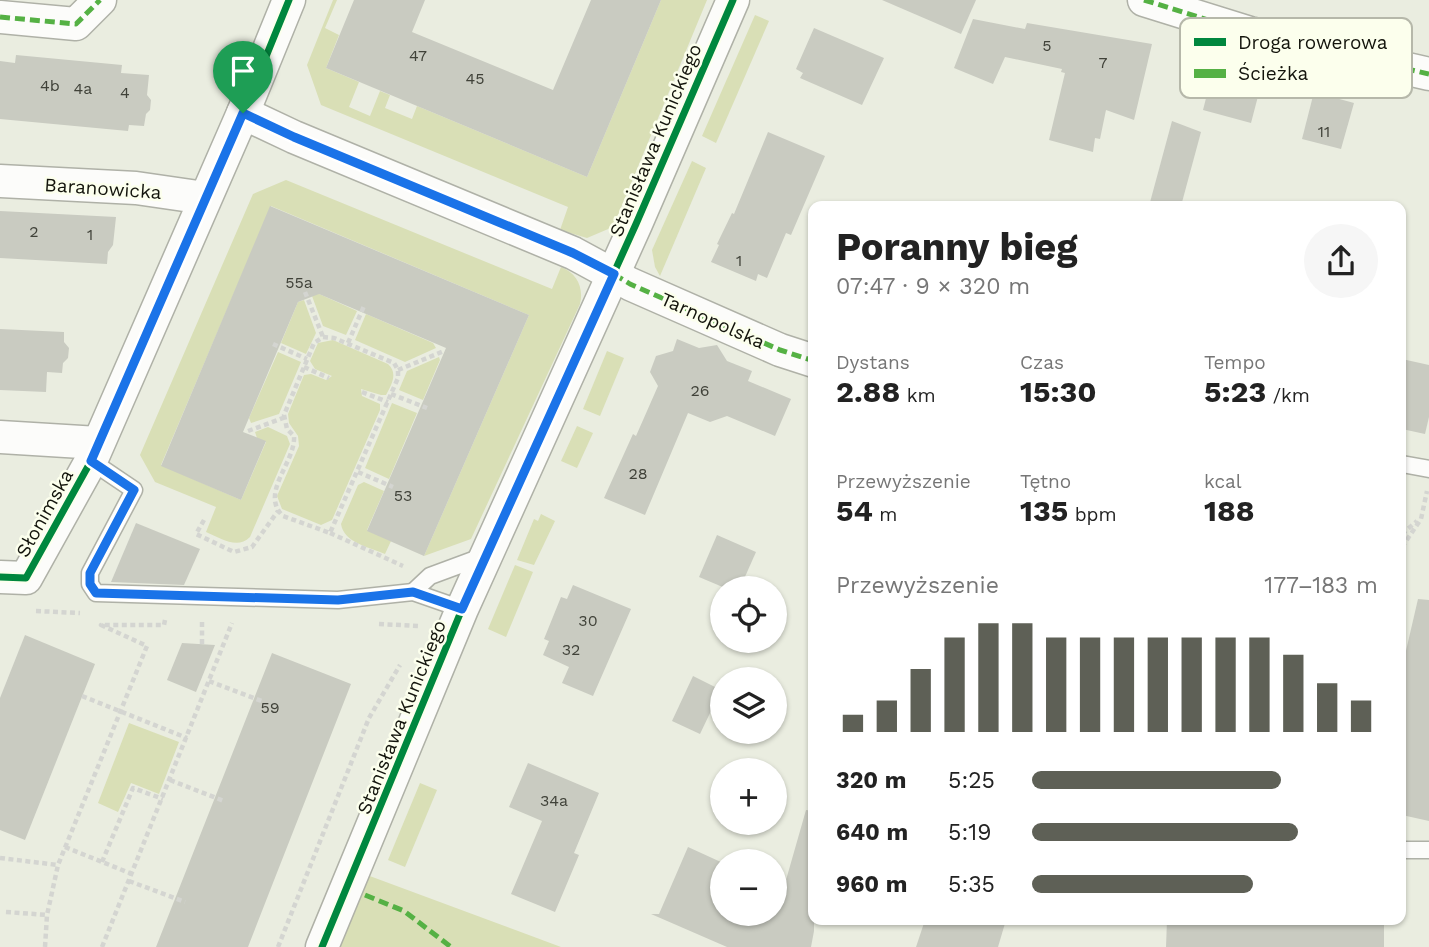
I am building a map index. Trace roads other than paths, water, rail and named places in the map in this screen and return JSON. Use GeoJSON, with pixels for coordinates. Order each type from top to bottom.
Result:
{"type":"FeatureCollection","features":[{"type":"Feature","properties":{"kind":"street"},"geometry":{"type":"LineString","coordinates":[[0,17],[76,24],[100,0]]}},
{"type":"Feature","properties":{"kind":"street","name":"Słonimska"},"geometry":{"type":"LineString","coordinates":[[13,578],[94,452],[243,113],[289,0]]}},
{"type":"Feature","properties":{"kind":"street","name":"Stanisława Kunickiego"},"geometry":{"type":"LineString","coordinates":[[322,947],[462,609],[614,274],[733,0]]}},
{"type":"Feature","properties":{"kind":"street"},"geometry":{"type":"LineString","coordinates":[[1144,0],[1202,18]]}},
{"type":"Feature","properties":{"kind":"street","name":"Tarnopolska"},"geometry":{"type":"LineString","coordinates":[[243,113],[294,137],[573,253],[630,284],[780,350],[808,359]]}},
{"type":"Feature","properties":{"kind":"street","name":"Baranowicka"},"geometry":{"type":"LineString","coordinates":[[0,181],[136,188],[205,198]]}},
{"type":"Feature","properties":{"kind":"street"},"geometry":{"type":"LineString","coordinates":[[0,437],[94,452]]}},
{"type":"Feature","properties":{"kind":"lane"},"geometry":{"type":"LineString","coordinates":[[94,452],[134,490],[90,573],[90,584],[96,593],[338,600],[413,592],[462,609]]}},
{"type":"Feature","properties":{"kind":"lane"},"geometry":{"type":"LineString","coordinates":[[1406,465],[1429,469]]}},
{"type":"Feature","properties":{"kind":"lane"},"geometry":{"type":"LineString","coordinates":[[413,592],[430,576],[486,555]]}},
{"type":"Feature","properties":{"kind":"lane"},"geometry":{"type":"LineString","coordinates":[[1406,850],[1429,850]]}}]}
